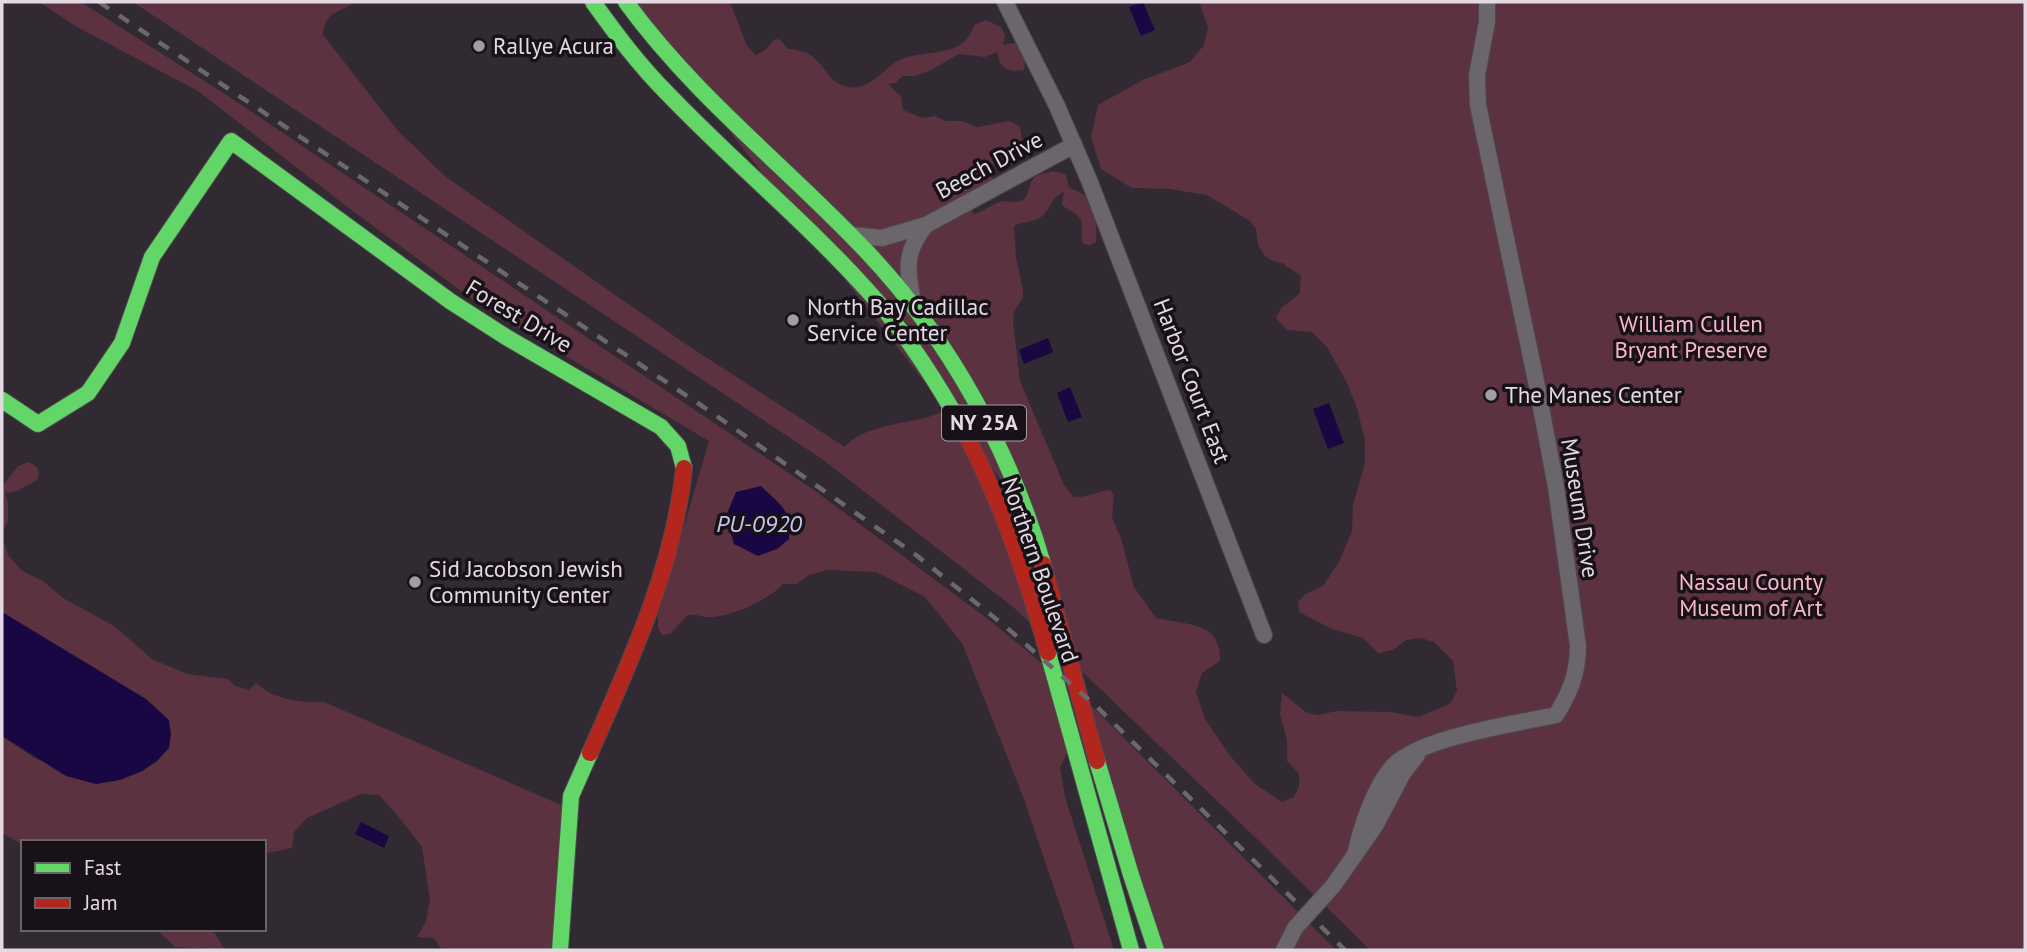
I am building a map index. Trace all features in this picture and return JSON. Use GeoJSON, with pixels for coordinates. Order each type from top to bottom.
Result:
{"type":"FeatureCollection","features":[{"type":"Feature","properties":{"kind":"main road","name":"Northern Boulevard"},"geometry":{"type":"LineString","coordinates":[[593,2],[637,61],[685,113],[785,206],[864,287],[904,335],[951,408],[1006,523],[1027,585],[1131,950]]}},
{"type":"Feature","properties":{"kind":"main road","name":"Northern Boulevard"},"geometry":{"type":"LineString","coordinates":[[626,2],[665,52],[707,97],[852,235],[914,307],[971,396],[1011,475],[1029,521],[1112,810],[1156,950]]}},
{"type":"Feature","properties":{"kind":"main road","name":"Forest Drive"},"geometry":{"type":"LineString","coordinates":[[2,400],[38,424],[88,393],[122,343],[152,257],[231,141],[479,320],[605,393],[670,435],[678,446],[684,466],[681,497],[637,647],[570,796],[560,950]]}},
{"type":"Feature","properties":{"kind":"street","name":"Harbor Court East"},"geometry":{"type":"LineString","coordinates":[[1005,2],[1074,145],[1194,448],[1264,635]]}},
{"type":"Feature","properties":{"kind":"street","name":"Museum Drive"},"geometry":{"type":"LineString","coordinates":[[1284,950],[1295,928],[1333,886],[1375,826],[1403,773],[1420,750],[1445,740],[1556,715],[1567,697],[1577,666],[1578,646],[1556,486],[1478,105],[1477,75],[1487,2]]}},
{"type":"Feature","properties":{"kind":"street","name":"Beech Drive"},"geometry":{"type":"LineString","coordinates":[[852,235],[882,237],[926,225],[1074,145]]}},
{"type":"Feature","properties":{"kind":"street","name":"Beech Drive"},"geometry":{"type":"LineString","coordinates":[[914,307],[909,254],[926,225]]}},
{"type":"Feature","properties":{"kind":"green space"},"geometry":{"type":"Polygon","coordinates":[[[39,2],[81,2],[231,98],[811,488],[988,619],[1051,671],[1071,744],[1060,768],[1065,797],[1114,950],[1075,950],[1024,799],[962,643],[925,597],[876,572],[828,570],[809,575],[797,584],[783,584],[768,596],[736,612],[714,617],[688,615],[670,634],[662,635],[658,628],[658,615],[709,441],[480,305],[346,206],[198,91],[77,27],[39,2]]]}},
{"type":"Feature","properties":{"kind":"green space"},"geometry":{"type":"Polygon","coordinates":[[[133,2],[357,2],[329,17],[323,35],[399,132],[446,177],[690,347],[845,447],[860,435],[951,408],[1039,631],[1013,607],[822,459],[133,2]]]}},
{"type":"Feature","properties":{"kind":"green space","name":"William Cullen Bryant Preserve"},"geometry":{"type":"Polygon","coordinates":[[[629,2],[730,2],[747,46],[756,55],[779,39],[788,49],[811,55],[833,79],[849,87],[863,86],[910,56],[943,51],[962,44],[974,25],[986,20],[1001,27],[1005,35],[1003,45],[1015,43],[1018,46],[1024,59],[1024,70],[1013,71],[1005,68],[997,52],[985,57],[959,54],[931,70],[915,76],[903,76],[895,83],[888,84],[901,96],[903,110],[922,118],[935,116],[977,127],[1010,121],[1020,127],[1022,140],[1019,163],[1004,166],[991,164],[989,170],[994,180],[972,209],[973,214],[1000,202],[1021,201],[1027,195],[1034,178],[1047,172],[1066,175],[1069,188],[1084,196],[1093,208],[1096,242],[1090,245],[1084,244],[1080,218],[1062,205],[1064,192],[1056,197],[1041,217],[1014,226],[1016,257],[1023,290],[1023,297],[1014,312],[1013,323],[1020,381],[1064,485],[1074,497],[1110,490],[1114,495],[1112,518],[1121,538],[1134,587],[1156,618],[1200,627],[1215,638],[1220,661],[1202,673],[1196,692],[1205,719],[1231,757],[1255,784],[1282,802],[1294,797],[1299,786],[1299,773],[1287,761],[1287,740],[1280,714],[1282,693],[1307,713],[1318,715],[1337,711],[1390,712],[1419,717],[1451,703],[1457,691],[1453,661],[1434,642],[1421,638],[1406,640],[1393,650],[1378,653],[1363,638],[1332,629],[1299,612],[1298,602],[1304,595],[1323,586],[1339,562],[1352,531],[1353,505],[1365,463],[1365,441],[1357,408],[1327,347],[1312,332],[1287,330],[1276,318],[1283,306],[1300,293],[1301,276],[1282,263],[1265,256],[1258,245],[1256,229],[1250,221],[1207,195],[1169,189],[1132,188],[1101,169],[1091,137],[1098,105],[1143,80],[1190,62],[1204,45],[1208,27],[1199,2],[2025,2],[2025,950],[1370,950],[1070,660],[1025,511],[629,2]]]}},
{"type":"Feature","properties":{"kind":"green space"},"geometry":{"type":"Polygon","coordinates":[[[29,462],[37,467],[39,474],[37,480],[17,491],[5,493],[8,520],[3,532],[8,555],[22,571],[43,581],[63,598],[114,626],[152,659],[187,674],[228,679],[235,686],[249,690],[256,683],[271,693],[288,699],[324,702],[568,808],[560,950],[442,950],[434,938],[417,937],[426,921],[430,901],[422,847],[379,795],[361,794],[307,818],[294,832],[292,848],[266,854],[266,840],[21,840],[21,844],[2,833],[2,736],[36,759],[120,780],[157,761],[15,621],[2,612],[2,486],[18,466],[29,462]]]}},
{"type":"Feature","properties":{"kind":"green space"},"geometry":{"type":"Polygon","coordinates":[[[1081,697],[1098,712],[1336,950],[1157,950],[1081,697]]]}},
{"type":"Feature","properties":{"kind":"green space"},"geometry":{"type":"Polygon","coordinates":[[[158,931],[213,931],[225,950],[175,947],[158,931]]]}},
{"type":"Feature","properties":{"kind":"water"},"geometry":{"type":"Polygon","coordinates":[[[1143,2],[1155,30],[1141,36],[1129,7],[1143,2]]]}},
{"type":"Feature","properties":{"kind":"water"},"geometry":{"type":"Polygon","coordinates":[[[1048,338],[1053,352],[1024,364],[1019,350],[1048,338]]]}},
{"type":"Feature","properties":{"kind":"water"},"geometry":{"type":"Polygon","coordinates":[[[1070,387],[1082,417],[1068,422],[1057,393],[1070,387]]]}},
{"type":"Feature","properties":{"kind":"water"},"geometry":{"type":"Polygon","coordinates":[[[1329,403],[1344,443],[1328,449],[1313,409],[1329,403]]]}},
{"type":"Feature","properties":{"kind":"water","name":"PU-0920"},"geometry":{"type":"Polygon","coordinates":[[[761,486],[783,508],[789,521],[789,539],[777,549],[758,556],[734,544],[726,516],[736,492],[761,486]]]}},
{"type":"Feature","properties":{"kind":"water"},"geometry":{"type":"Polygon","coordinates":[[[2,612],[146,699],[169,720],[169,748],[157,761],[142,771],[120,780],[96,784],[66,776],[2,736],[2,612]]]}},
{"type":"Feature","properties":{"kind":"water"},"geometry":{"type":"Polygon","coordinates":[[[361,822],[389,836],[384,848],[355,834],[361,822]]]}},
{"type":"Feature","properties":{"kind":"railway"},"geometry":{"type":"LineString","coordinates":[[99,2],[708,410],[916,555],[1006,627],[1097,707],[1345,950]]}},
{"type":"Feature","properties":{"kind":"traffic: fast"},"geometry":{"type":"LineString","coordinates":[[593,2],[657,82],[819,240],[881,306],[916,352],[957,418]]}},
{"type":"Feature","properties":{"kind":"traffic: fast"},"geometry":{"type":"LineString","coordinates":[[626,2],[682,70],[868,253],[925,322],[974,398],[995,438],[1029,521],[1043,564]]}},
{"type":"Feature","properties":{"kind":"traffic: fast"},"geometry":{"type":"LineString","coordinates":[[2,400],[38,424],[88,393],[122,343],[152,257],[231,141],[450,301],[506,337],[661,427],[678,446],[684,468]]}},
{"type":"Feature","properties":{"kind":"traffic: fast"},"geometry":{"type":"LineString","coordinates":[[1048,653],[1131,950]]}},
{"type":"Feature","properties":{"kind":"traffic: fast"},"geometry":{"type":"LineString","coordinates":[[560,950],[571,796],[590,753]]}},
{"type":"Feature","properties":{"kind":"traffic: fast"},"geometry":{"type":"LineString","coordinates":[[1097,761],[1156,950]]}},
{"type":"Feature","properties":{"kind":"traffic: jam"},"geometry":{"type":"LineString","coordinates":[[957,418],[972,446],[1009,533],[1048,653]]}},
{"type":"Feature","properties":{"kind":"traffic: jam"},"geometry":{"type":"LineString","coordinates":[[590,753],[635,649],[660,578],[671,542],[684,468]]}},
{"type":"Feature","properties":{"kind":"traffic: jam"},"geometry":{"type":"LineString","coordinates":[[1043,564],[1097,761]]}},
{"type":"Feature","properties":{"kind":"place","name":"Rallye Acura"},"geometry":{"type":"Point","coordinates":[479,46]}},
{"type":"Feature","properties":{"kind":"place","name":"North Bay Cadillac Service Center"},"geometry":{"type":"Point","coordinates":[793,320]}},
{"type":"Feature","properties":{"kind":"place","name":"The Manes Center"},"geometry":{"type":"Point","coordinates":[1491,395]}},
{"type":"Feature","properties":{"kind":"place","name":"Sid Jacobson Jewish Community Center"},"geometry":{"type":"Point","coordinates":[415,582]}},
{"type":"Feature","properties":{"kind":"park label","name":"Nassau County Museum of Art"},"geometry":{"type":"Point","coordinates":[1751,595]}}]}
